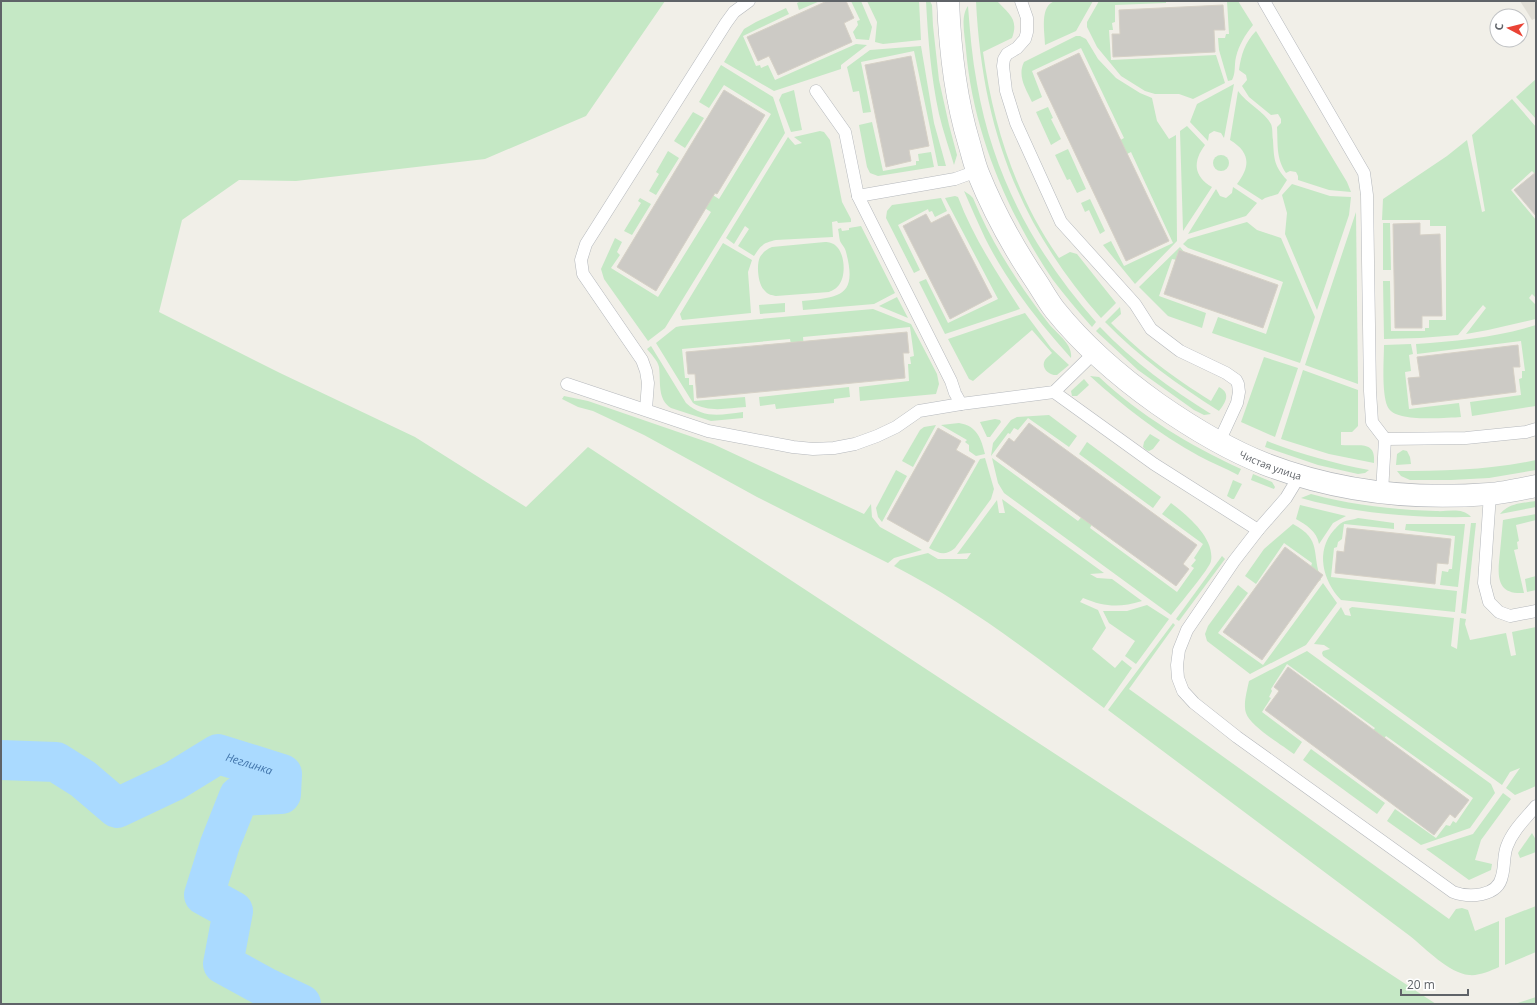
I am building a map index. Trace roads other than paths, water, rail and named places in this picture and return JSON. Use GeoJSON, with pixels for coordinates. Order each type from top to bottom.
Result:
{"type":"FeatureCollection","features":[{"type":"Feature","properties":{"kind":"street","name":"Чистая улица"},"geometry":{"type":"LineString","coordinates":[[948,1],[949,33],[954,76],[962,120],[977,172],[1020,257],[1055,309],[1094,353],[1139,390],[1185,423],[1219,442],[1266,464],[1300,475],[1339,486],[1382,493],[1432,495],[1490,494],[1536,486]]}},
{"type":"Feature","properties":{"kind":"lane"},"geometry":{"type":"LineString","coordinates":[[646,409],[648,382],[642,360],[587,282],[581,267],[582,255],[586,244],[726,23],[734,12],[749,1]]}},
{"type":"Feature","properties":{"kind":"lane"},"geometry":{"type":"LineString","coordinates":[[1021,1],[1027,18],[1027,32],[1025,39],[1017,48],[1007,54],[1004,59],[1006,91],[1016,123],[1061,222],[1082,243],[1135,304],[1151,329],[1180,351],[1226,373],[1236,380],[1239,392],[1237,402],[1219,442]]}},
{"type":"Feature","properties":{"kind":"lane"},"geometry":{"type":"LineString","coordinates":[[1264,1],[1364,174],[1367,195],[1370,391],[1372,422],[1385,439],[1382,493]]}},
{"type":"Feature","properties":{"kind":"lane"},"geometry":{"type":"LineString","coordinates":[[816,91],[844,132],[858,196],[951,381],[961,404]]}},
{"type":"Feature","properties":{"kind":"lane"},"geometry":{"type":"LineString","coordinates":[[858,196],[955,179],[977,172]]}},
{"type":"Feature","properties":{"kind":"lane"},"geometry":{"type":"LineString","coordinates":[[567,384],[646,409],[708,431],[793,447],[813,449],[834,448],[855,444],[896,427],[919,411],[1054,392],[1094,353]]}},
{"type":"Feature","properties":{"kind":"lane"},"geometry":{"type":"LineString","coordinates":[[1054,392],[1154,464],[1258,530]]}},
{"type":"Feature","properties":{"kind":"lane"},"geometry":{"type":"LineString","coordinates":[[1385,439],[1466,438],[1526,432],[1536,429]]}},
{"type":"Feature","properties":{"kind":"lane"},"geometry":{"type":"LineString","coordinates":[[1300,475],[1286,498],[1258,530],[1234,561],[1187,630],[1179,650],[1177,665],[1178,678],[1183,691],[1194,703],[1244,742],[1446,888],[1460,895],[1474,896],[1482,894],[1489,891],[1500,882],[1508,844],[1515,831],[1536,806]]}},
{"type":"Feature","properties":{"kind":"lane"},"geometry":{"type":"LineString","coordinates":[[1490,494],[1484,583],[1489,602],[1499,612],[1510,616],[1517,616],[1536,611]]}},
{"type":"Feature","properties":{"kind":"waterway","name":"Неглинка"},"geometry":{"type":"LineString","coordinates":[[1,760],[56,762],[83,779],[117,808],[174,781],[218,754],[282,774],[281,794],[239,796],[220,844],[204,895],[233,911],[223,964],[265,987],[301,1004]]}}]}
